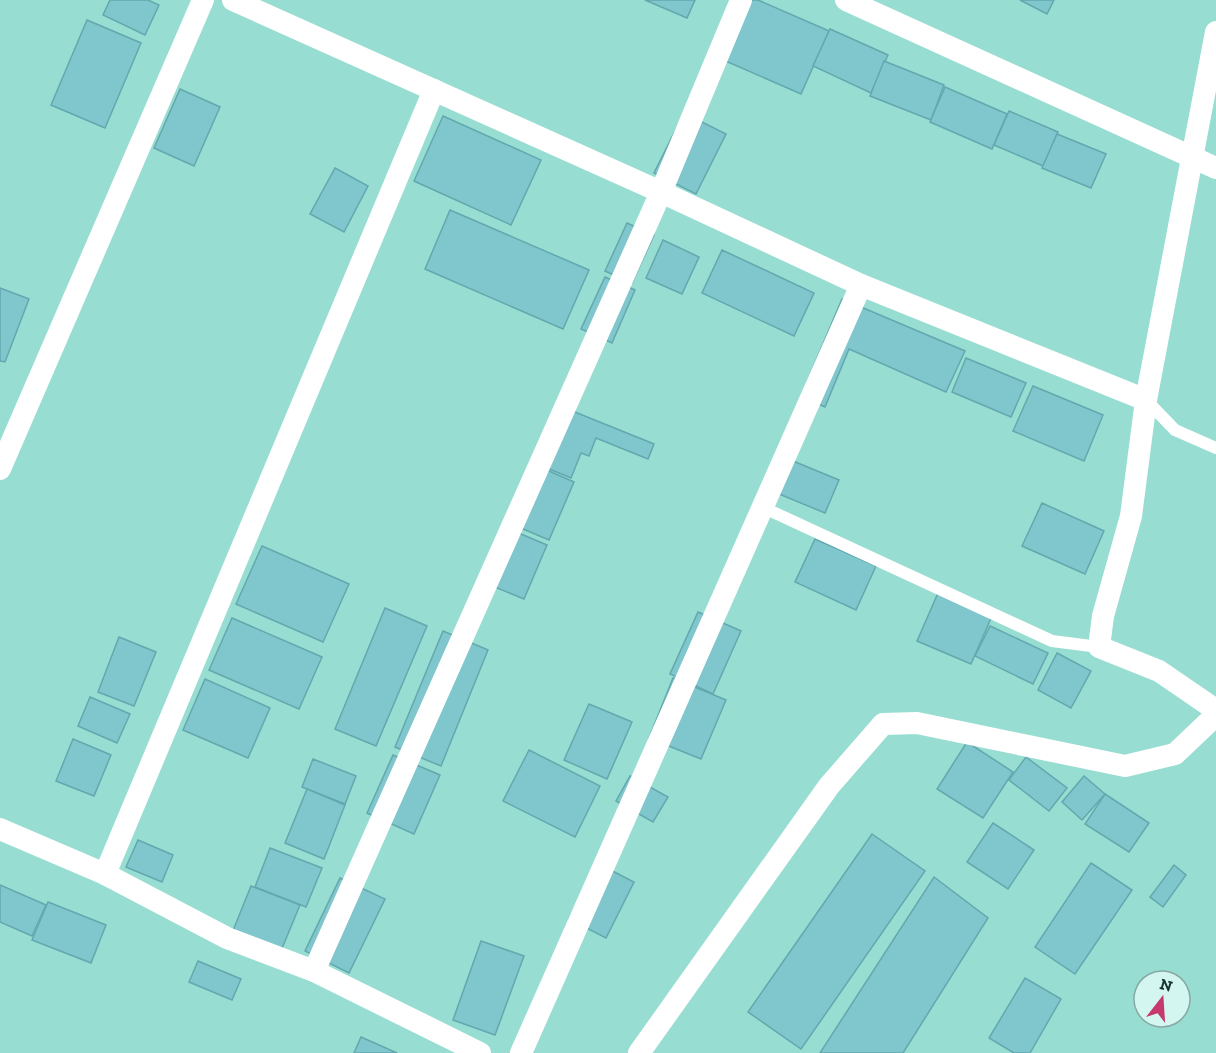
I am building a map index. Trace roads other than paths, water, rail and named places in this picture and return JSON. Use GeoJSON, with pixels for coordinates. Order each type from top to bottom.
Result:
{"type":"FeatureCollection","features":[{"type":"Feature","properties":{"kind":"street"},"geometry":{"type":"LineString","coordinates":[[0,469],[203,0]]}},
{"type":"Feature","properties":{"kind":"street"},"geometry":{"type":"LineString","coordinates":[[233,0],[661,192],[861,285],[1146,400]]}},
{"type":"Feature","properties":{"kind":"street"},"geometry":{"type":"LineString","coordinates":[[314,971],[661,192],[741,0]]}},
{"type":"Feature","properties":{"kind":"street"},"geometry":{"type":"LineString","coordinates":[[846,0],[1216,168]]}},
{"type":"Feature","properties":{"kind":"street"},"geometry":{"type":"LineString","coordinates":[[1216,32],[1146,400],[1131,516],[1103,616],[1099,647],[1159,671],[1216,710]]}},
{"type":"Feature","properties":{"kind":"street"},"geometry":{"type":"LineString","coordinates":[[105,874],[434,90]]}},
{"type":"Feature","properties":{"kind":"street"},"geometry":{"type":"LineString","coordinates":[[522,1053],[861,285]]}},
{"type":"Feature","properties":{"kind":"street"},"geometry":{"type":"LineString","coordinates":[[639,1053],[829,786],[883,724],[916,723],[1125,766],[1175,754],[1216,715]]}},
{"type":"Feature","properties":{"kind":"street"},"geometry":{"type":"LineString","coordinates":[[0,829],[105,874],[226,938],[314,971],[480,1053]]}},
{"type":"Feature","properties":{"kind":"lane"},"geometry":{"type":"LineString","coordinates":[[1146,400],[1175,430],[1216,448]]}},
{"type":"Feature","properties":{"kind":"lane"},"geometry":{"type":"LineString","coordinates":[[762,507],[1052,641],[1099,647]]}}]}
